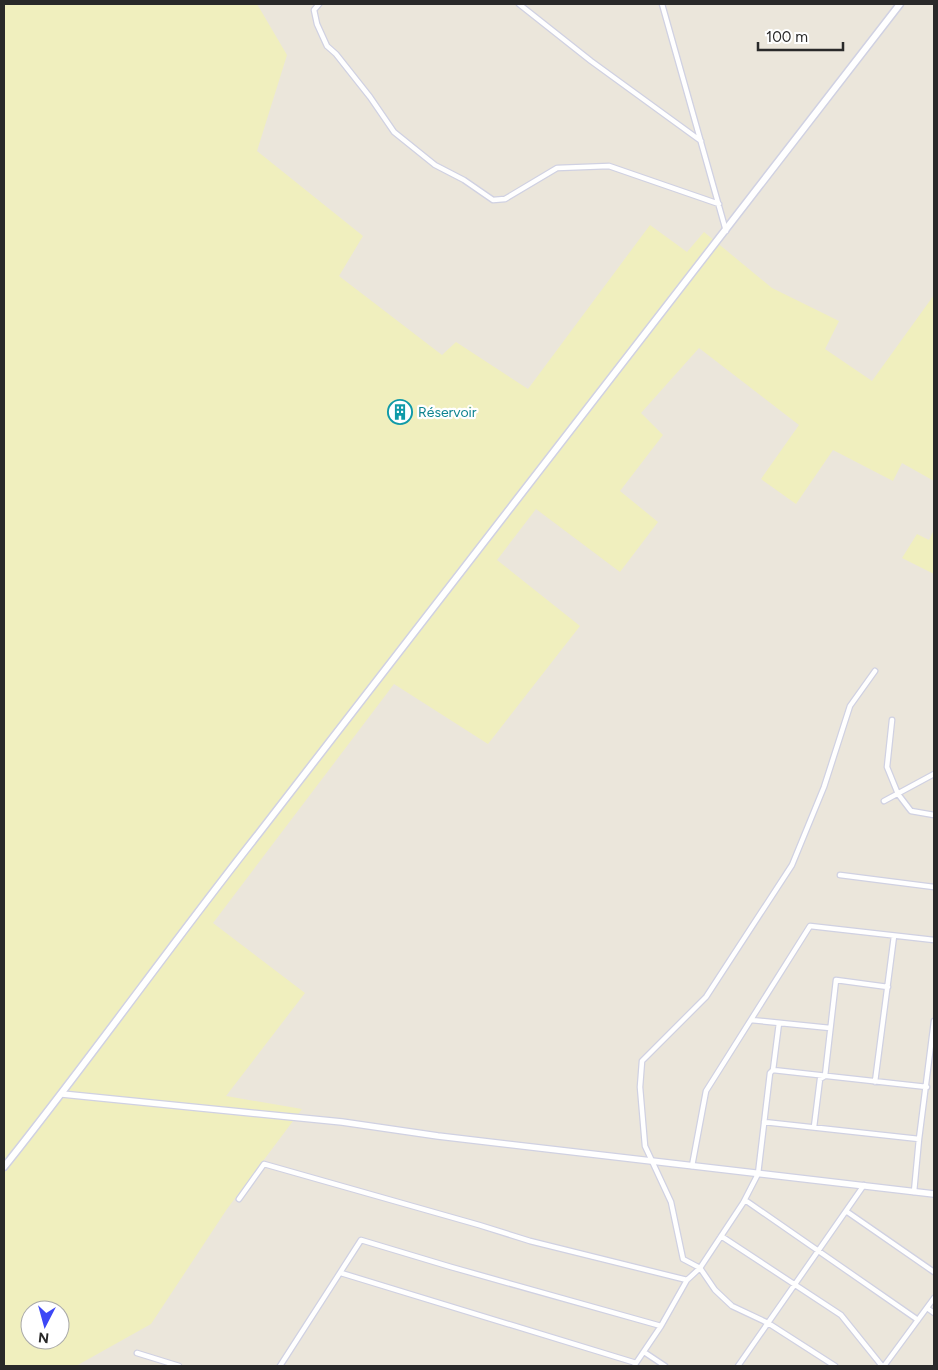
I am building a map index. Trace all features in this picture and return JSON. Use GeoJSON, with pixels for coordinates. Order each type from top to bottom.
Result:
{"type":"FeatureCollection","features":[{"type":"Feature","properties":{"kind":"main road"},"geometry":{"type":"LineString","coordinates":[[4,1167],[62,1094],[123,1010],[251,843],[900,4]]}},
{"type":"Feature","properties":{"kind":"street"},"geometry":{"type":"LineString","coordinates":[[319,4],[314,10],[317,24],[327,46],[336,54],[370,97],[394,132],[435,165],[464,180],[493,200],[505,199],[557,168],[609,166],[718,204]]}},
{"type":"Feature","properties":{"kind":"street"},"geometry":{"type":"LineString","coordinates":[[519,4],[701,141]]}},
{"type":"Feature","properties":{"kind":"street"},"geometry":{"type":"LineString","coordinates":[[662,4],[726,231]]}},
{"type":"Feature","properties":{"kind":"street"},"geometry":{"type":"LineString","coordinates":[[835,1366],[768,1323],[732,1306],[715,1290],[700,1268],[683,1259],[671,1202],[644,1146],[641,1113],[642,1061],[706,997],[792,865],[824,787],[850,706],[875,671]]}},
{"type":"Feature","properties":{"kind":"street"},"geometry":{"type":"LineString","coordinates":[[892,720],[887,767],[898,794],[911,810],[934,814]]}},
{"type":"Feature","properties":{"kind":"street"},"geometry":{"type":"LineString","coordinates":[[884,801],[934,774]]}},
{"type":"Feature","properties":{"kind":"street"},"geometry":{"type":"LineString","coordinates":[[840,875],[934,886]]}},
{"type":"Feature","properties":{"kind":"street"},"geometry":{"type":"LineString","coordinates":[[692,1166],[706,1092],[810,926],[934,940]]}},
{"type":"Feature","properties":{"kind":"street"},"geometry":{"type":"LineString","coordinates":[[875,1082],[894,936]]}},
{"type":"Feature","properties":{"kind":"street"},"geometry":{"type":"LineString","coordinates":[[825,1076],[836,980],[888,987]]}},
{"type":"Feature","properties":{"kind":"street"},"geometry":{"type":"LineString","coordinates":[[751,1020],[830,1028]]}},
{"type":"Feature","properties":{"kind":"street"},"geometry":{"type":"LineString","coordinates":[[914,1192],[934,1021]]}},
{"type":"Feature","properties":{"kind":"street"},"geometry":{"type":"LineString","coordinates":[[341,1273],[635,1365],[661,1326],[686,1280],[700,1268],[745,1200],[758,1174],[770,1073],[773,1070],[779,1023]]}},
{"type":"Feature","properties":{"kind":"street"},"geometry":{"type":"LineString","coordinates":[[773,1070],[926,1086]]}},
{"type":"Feature","properties":{"kind":"street"},"geometry":{"type":"LineString","coordinates":[[814,1127],[820,1079],[825,1076]]}},
{"type":"Feature","properties":{"kind":"street"},"geometry":{"type":"LineString","coordinates":[[62,1094],[342,1122],[438,1136],[934,1194]]}},
{"type":"Feature","properties":{"kind":"street"},"geometry":{"type":"LineString","coordinates":[[764,1122],[919,1139]]}},
{"type":"Feature","properties":{"kind":"street"},"geometry":{"type":"LineString","coordinates":[[239,1199],[264,1164],[530,1241],[686,1280]]}},
{"type":"Feature","properties":{"kind":"street"},"geometry":{"type":"LineString","coordinates":[[738,1366],[864,1185]]}},
{"type":"Feature","properties":{"kind":"street"},"geometry":{"type":"LineString","coordinates":[[745,1200],[918,1320]]}},
{"type":"Feature","properties":{"kind":"street"},"geometry":{"type":"LineString","coordinates":[[846,1211],[934,1272]]}},
{"type":"Feature","properties":{"kind":"street"},"geometry":{"type":"LineString","coordinates":[[721,1236],[841,1315],[883,1366],[934,1298]]}},
{"type":"Feature","properties":{"kind":"street"},"geometry":{"type":"LineString","coordinates":[[280,1366],[361,1240],[460,1270],[661,1326]]}},
{"type":"Feature","properties":{"kind":"street"},"geometry":{"type":"LineString","coordinates":[[927,1308],[934,1313]]}},
{"type":"Feature","properties":{"kind":"street"},"geometry":{"type":"LineString","coordinates":[[644,1352],[665,1366]]}},
{"type":"Feature","properties":{"kind":"street"},"geometry":{"type":"LineString","coordinates":[[137,1353],[179,1366]]}},
{"type":"Feature","properties":{"kind":"sand"},"geometry":{"type":"Polygon","coordinates":[[[4,4],[257,4],[287,55],[257,151],[363,236],[339,276],[442,355],[456,342],[528,389],[650,225],[687,252],[704,232],[772,288],[839,321],[825,349],[872,381],[934,295],[934,481],[902,463],[893,481],[833,450],[796,504],[761,479],[799,425],[699,348],[641,413],[663,435],[620,491],[658,522],[620,572],[536,509],[497,560],[580,626],[488,744],[394,684],[213,923],[305,993],[226,1096],[302,1109],[227,1209],[151,1324],[76,1366],[4,1366],[4,4]]]}},
{"type":"Feature","properties":{"kind":"sand"},"geometry":{"type":"Polygon","coordinates":[[[934,530],[934,574],[902,558],[917,534],[929,540],[934,530]]]}},
{"type":"Feature","properties":{"kind":"place","name":"Réservoir"},"geometry":{"type":"Point","coordinates":[400,412]}}]}
